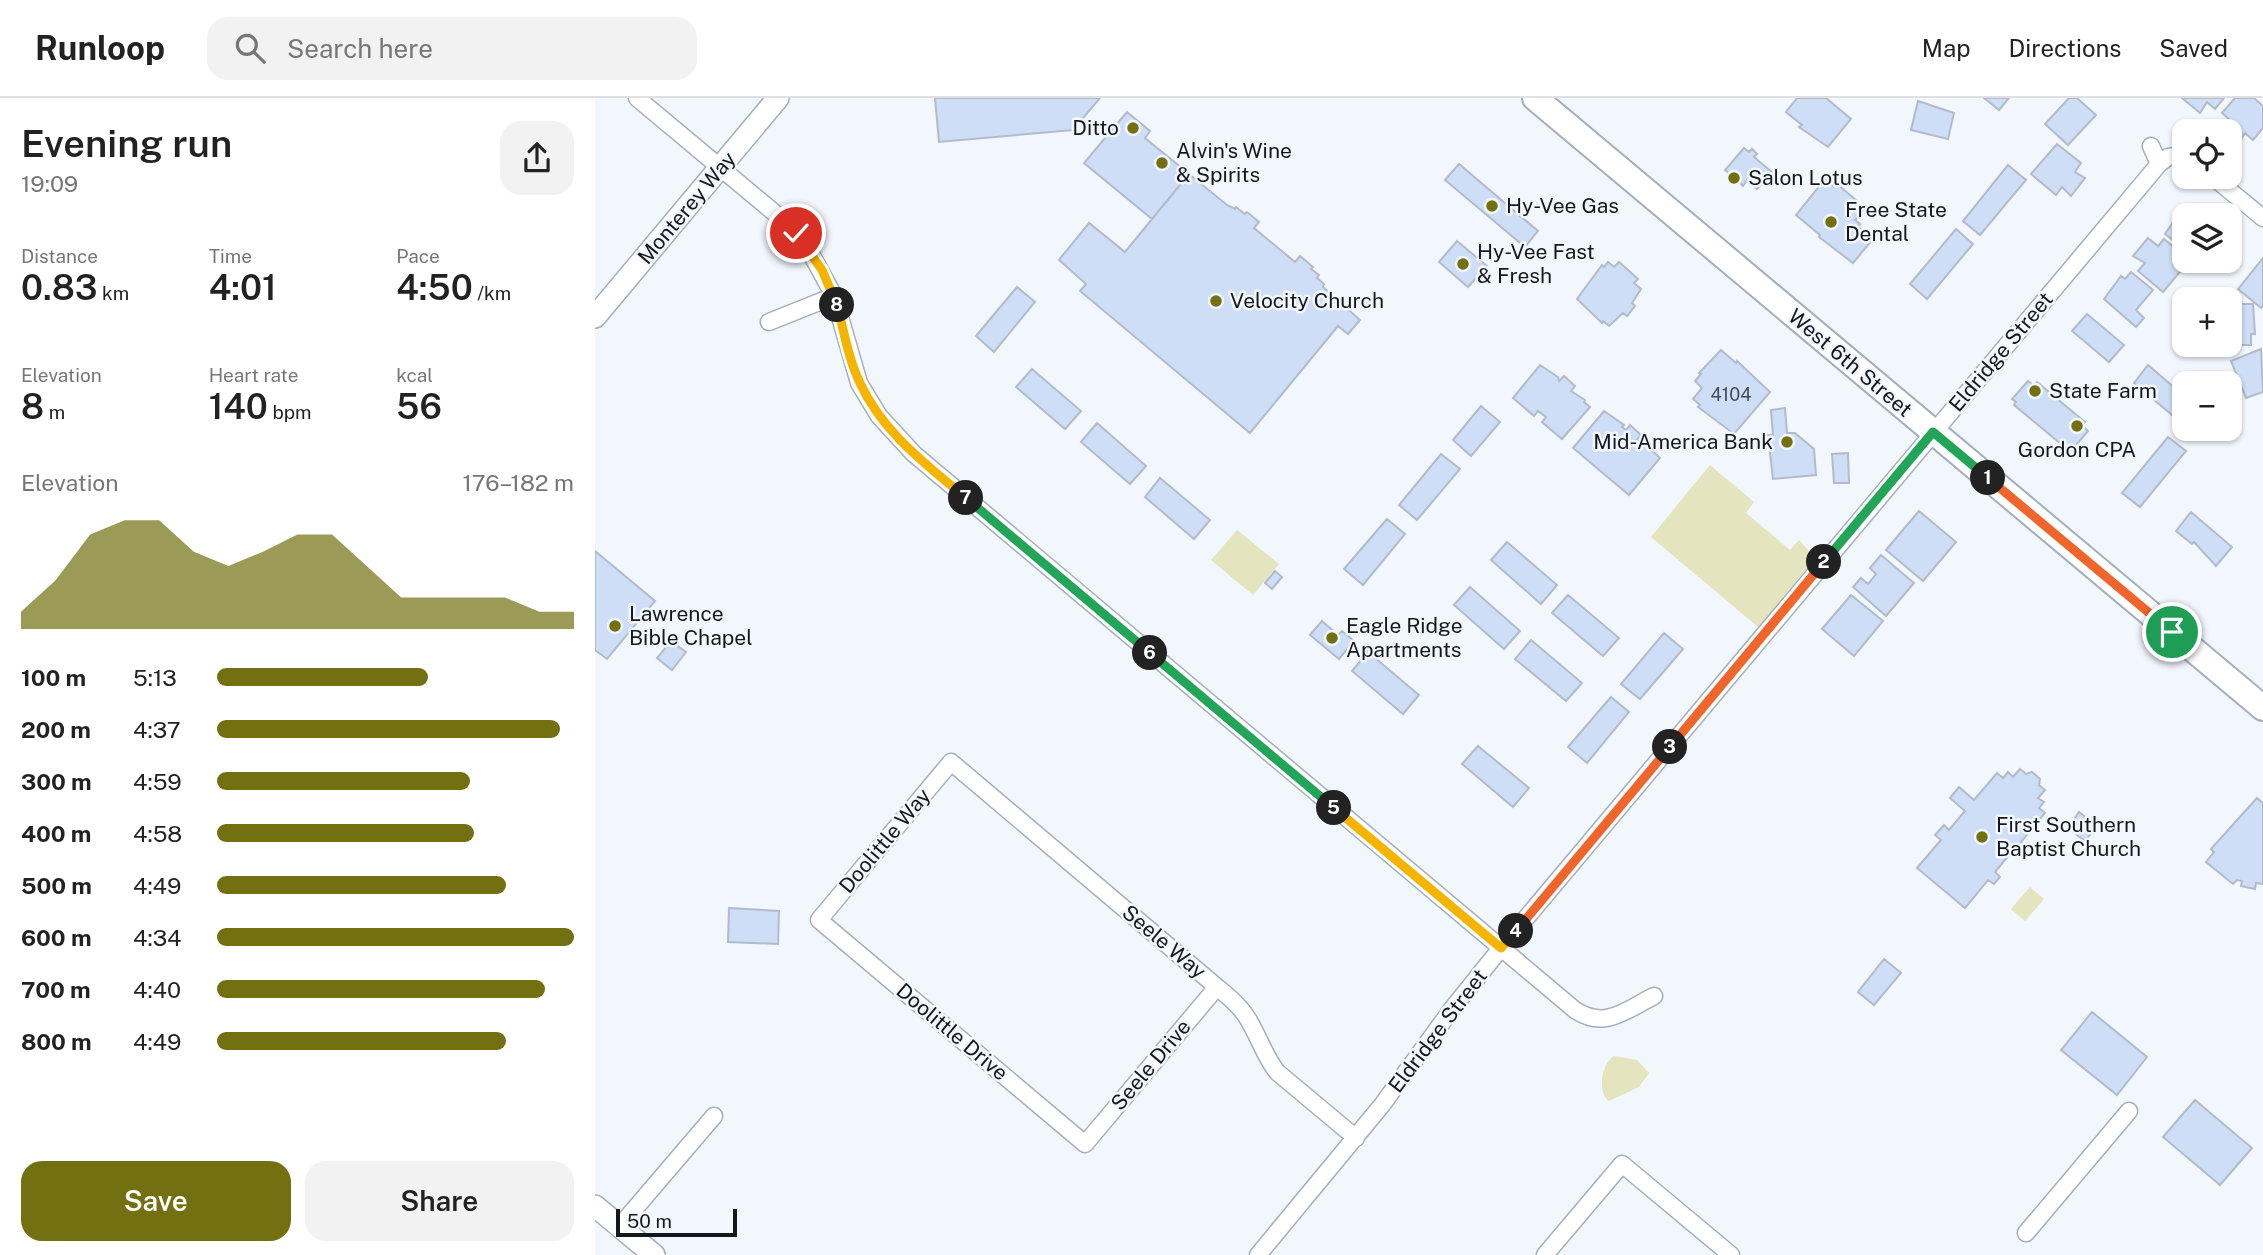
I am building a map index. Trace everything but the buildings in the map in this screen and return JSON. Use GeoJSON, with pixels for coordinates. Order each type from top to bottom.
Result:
{"type":"FeatureCollection","features":[{"type":"Feature","properties":{"kind":"main road","name":"West 6th Street"},"geometry":{"type":"LineString","coordinates":[[1535,98],[2263,708]]}},
{"type":"Feature","properties":{"kind":"street"},"geometry":{"type":"LineString","coordinates":[[637,98],[796,233],[822,270],[834,296],[859,383],[879,416],[913,454],[1586,1018],[1607,1019],[1654,996]]}},
{"type":"Feature","properties":{"kind":"street","name":"Monterey Way"},"geometry":{"type":"LineString","coordinates":[[595,317],[778,98]]}},
{"type":"Feature","properties":{"kind":"street"},"geometry":{"type":"LineString","coordinates":[[2151,146],[2159,164],[2172,156]]}},
{"type":"Feature","properties":{"kind":"street","name":"Eldridge Street"},"geometry":{"type":"LineString","coordinates":[[1258,1255],[1356,1138],[1501,948],[2159,164]]}},
{"type":"Feature","properties":{"kind":"street"},"geometry":{"type":"LineString","coordinates":[[2228,189],[2263,218]]}},
{"type":"Feature","properties":{"kind":"street"},"geometry":{"type":"LineString","coordinates":[[769,322],[834,296]]}},
{"type":"Feature","properties":{"kind":"street","name":"Doolittle Way"},"geometry":{"type":"LineString","coordinates":[[819,920],[951,762]]}},
{"type":"Feature","properties":{"kind":"street","name":"Seele Way"},"geometry":{"type":"LineString","coordinates":[[951,762],[1239,1006],[1250,1021],[1267,1059],[1277,1072],[1356,1138]]}},
{"type":"Feature","properties":{"kind":"street","name":"Doolittle Drive"},"geometry":{"type":"LineString","coordinates":[[819,920],[1084,1144]]}},
{"type":"Feature","properties":{"kind":"street","name":"Seele Drive"},"geometry":{"type":"LineString","coordinates":[[1084,1144],[1217,987]]}},
{"type":"Feature","properties":{"kind":"street"},"geometry":{"type":"LineString","coordinates":[[2026,1233],[2129,1111]]}},
{"type":"Feature","properties":{"kind":"street"},"geometry":{"type":"LineString","coordinates":[[620,1226],[714,1116]]}},
{"type":"Feature","properties":{"kind":"street"},"geometry":{"type":"LineString","coordinates":[[1545,1255],[1622,1164],[1731,1255]]}},
{"type":"Feature","properties":{"kind":"street"},"geometry":{"type":"LineString","coordinates":[[595,1206],[654,1255]]}},
{"type":"Feature","properties":{"kind":"green space"},"geometry":{"type":"Polygon","coordinates":[[[1710,465],[1754,502],[1746,513],[1790,550],[1799,540],[1809,551],[1808,567],[1758,627],[1651,537],[1710,465]]]}},
{"type":"Feature","properties":{"kind":"green space"},"geometry":{"type":"Polygon","coordinates":[[[1237,530],[1279,564],[1253,595],[1211,560],[1237,530]]]}},
{"type":"Feature","properties":{"kind":"green space"},"geometry":{"type":"Polygon","coordinates":[[[2030,887],[2044,899],[2025,921],[2011,909],[2030,887]]]}},
{"type":"Feature","properties":{"kind":"green space"},"geometry":{"type":"Polygon","coordinates":[[[1614,1056],[1637,1060],[1649,1073],[1639,1087],[1609,1101],[1603,1091],[1602,1078],[1606,1065],[1614,1056]]]}},
{"type":"Feature","properties":{"kind":"place","name":"Ditto"},"geometry":{"type":"Point","coordinates":[1133,128]}},
{"type":"Feature","properties":{"kind":"place","name":"Alvin's Wine & Spirits"},"geometry":{"type":"Point","coordinates":[1162,163]}},
{"type":"Feature","properties":{"kind":"place","name":"Salon Lotus"},"geometry":{"type":"Point","coordinates":[1734,178]}},
{"type":"Feature","properties":{"kind":"place","name":"Hy-Vee Gas"},"geometry":{"type":"Point","coordinates":[1492,206]}},
{"type":"Feature","properties":{"kind":"place","name":"Free State Dental"},"geometry":{"type":"Point","coordinates":[1831,222]}},
{"type":"Feature","properties":{"kind":"place","name":"Hy-Vee Fast & Fresh"},"geometry":{"type":"Point","coordinates":[1463,264]}},
{"type":"Feature","properties":{"kind":"place","name":"Velocity Church"},"geometry":{"type":"Point","coordinates":[1216,301]}},
{"type":"Feature","properties":{"kind":"place","name":"State Farm"},"geometry":{"type":"Point","coordinates":[2035,391]}},
{"type":"Feature","properties":{"kind":"place","name":"Gordon CPA"},"geometry":{"type":"Point","coordinates":[2077,426]}},
{"type":"Feature","properties":{"kind":"place","name":"Mid-America Bank"},"geometry":{"type":"Point","coordinates":[1787,442]}},
{"type":"Feature","properties":{"kind":"place","name":"Lawrence Bible Chapel"},"geometry":{"type":"Point","coordinates":[615,626]}},
{"type":"Feature","properties":{"kind":"place","name":"Eagle Ridge Apartments"},"geometry":{"type":"Point","coordinates":[1332,638]}},
{"type":"Feature","properties":{"kind":"place","name":"First Southern Baptist Church"},"geometry":{"type":"Point","coordinates":[1982,837]}},
{"type":"Feature","properties":{"kind":"route"},"geometry":{"type":"LineString","coordinates":[[796,233],[822,270],[834,296],[859,383],[892,433],[913,454],[1501,948],[1933,432],[2172,632]]}}]}
